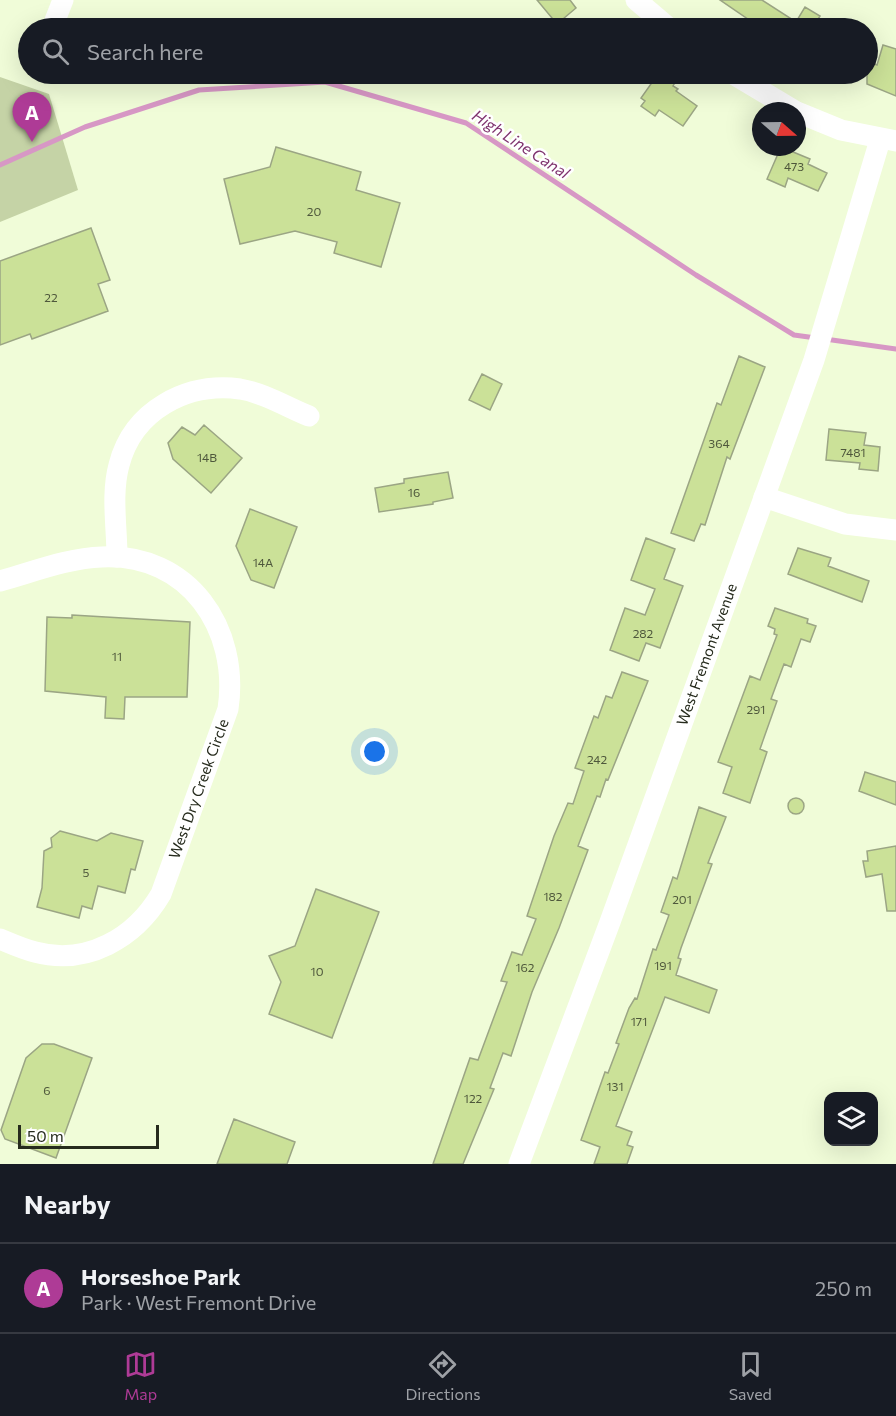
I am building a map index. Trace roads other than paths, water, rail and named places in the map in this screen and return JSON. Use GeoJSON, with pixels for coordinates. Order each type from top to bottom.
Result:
{"type":"FeatureCollection","features":[{"type":"Feature","properties":{"kind":"street"},"geometry":{"type":"LineString","coordinates":[[56,18],[63,0]]}},
{"type":"Feature","properties":{"kind":"street"},"geometry":{"type":"LineString","coordinates":[[636,0],[657,18]]}},
{"type":"Feature","properties":{"kind":"street"},"geometry":{"type":"LineString","coordinates":[[750,84],[781,102]]}},
{"type":"Feature","properties":{"kind":"street"},"geometry":{"type":"LineString","coordinates":[[806,115],[841,130],[888,141]]}},
{"type":"Feature","properties":{"kind":"street","name":"West Fremont Avenue"},"geometry":{"type":"LineString","coordinates":[[519,1164],[814,360],[888,141]]}},
{"type":"Feature","properties":{"kind":"street"},"geometry":{"type":"LineString","coordinates":[[117,557],[116,488],[119,464],[128,443],[141,423],[156,409],[182,394],[218,388],[242,390],[309,416]]}},
{"type":"Feature","properties":{"kind":"street"},"geometry":{"type":"LineString","coordinates":[[764,497],[845,524],[896,530]]}},
{"type":"Feature","properties":{"kind":"street","name":"West Dry Creek Circle"},"geometry":{"type":"LineString","coordinates":[[0,581],[83,559],[117,557],[138,560],[171,574],[191,589],[210,610],[221,631],[228,653],[231,692],[228,709],[160,894],[143,920],[115,942],[93,952],[75,955],[36,952],[0,939]]}},
{"type":"Feature","properties":{"kind":"waterway","name":"High Line Canal"},"geometry":{"type":"LineString","coordinates":[[0,165],[85,127],[199,90],[294,84]]}},
{"type":"Feature","properties":{"kind":"waterway","name":"High Line Canal"},"geometry":{"type":"LineString","coordinates":[[332,84],[466,123],[696,275],[794,335],[816,338]]}},
{"type":"Feature","properties":{"kind":"waterway","name":"High Line Canal"},"geometry":{"type":"LineString","coordinates":[[825,339],[896,349]]}},
{"type":"Feature","properties":{"kind":"place","name":"Horseshoe Park"},"geometry":{"type":"Point","coordinates":[32,142]}}]}
